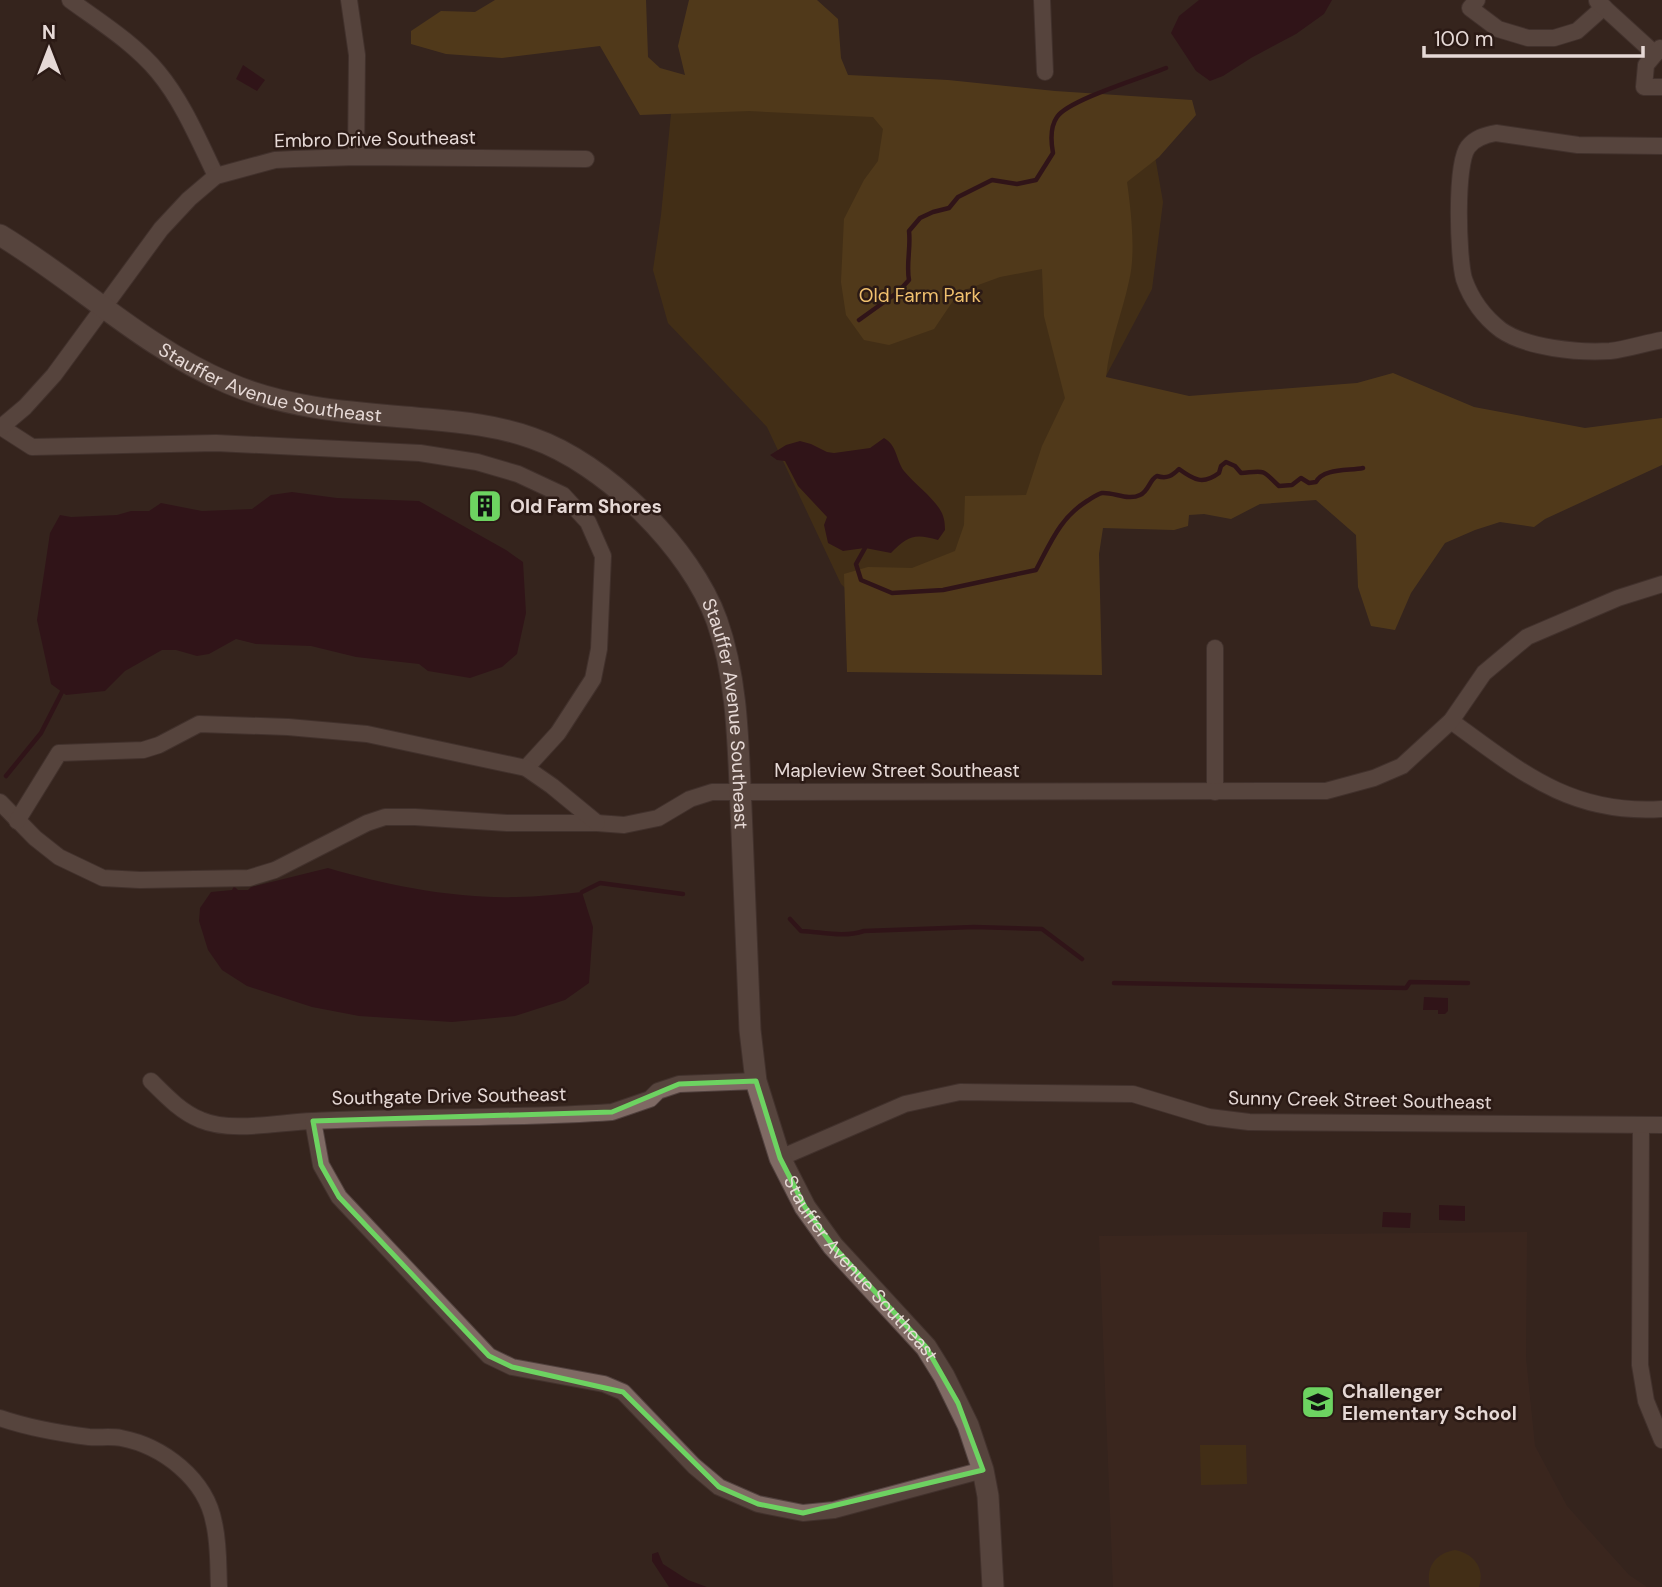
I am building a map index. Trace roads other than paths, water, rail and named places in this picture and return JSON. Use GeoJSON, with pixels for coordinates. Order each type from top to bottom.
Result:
{"type":"FeatureCollection","features":[{"type":"Feature","properties":{"kind":"street"},"geometry":{"type":"LineString","coordinates":[[70,0],[135,49],[160,74],[177,99],[216,176]]}},
{"type":"Feature","properties":{"kind":"street"},"geometry":{"type":"LineString","coordinates":[[349,0],[357,55],[356,157]]}},
{"type":"Feature","properties":{"kind":"street"},"geometry":{"type":"LineString","coordinates":[[1042,0],[1045,72]]}},
{"type":"Feature","properties":{"kind":"street"},"geometry":{"type":"LineString","coordinates":[[1477,0],[1470,8],[1498,29],[1528,38],[1554,38],[1577,31],[1600,4],[1658,50],[1646,65],[1644,87],[1662,87]]}},
{"type":"Feature","properties":{"kind":"street"},"geometry":{"type":"LineString","coordinates":[[1662,146],[1600,146],[1496,133],[1482,135],[1468,147],[1460,166],[1460,260],[1465,281],[1484,316],[1503,331],[1539,345],[1610,351],[1662,340]]}},
{"type":"Feature","properties":{"kind":"street","name":"Embro Drive Southeast"},"geometry":{"type":"LineString","coordinates":[[1,427],[25,407],[54,375],[161,229],[188,199],[216,176],[275,160],[356,157],[586,159]]}},
{"type":"Feature","properties":{"kind":"street","name":"Stauffer Avenue Southeast"},"geometry":{"type":"LineString","coordinates":[[0,235],[136,332],[187,363],[229,384],[281,401],[337,411],[471,423],[532,438],[590,468],[620,490],[658,528],[695,576],[716,620],[734,687],[750,1030],[756,1081],[780,1158],[805,1207],[833,1246],[926,1348],[958,1403],[983,1470],[988,1496],[993,1587]]}},
{"type":"Feature","properties":{"kind":"street"},"geometry":{"type":"LineString","coordinates":[[1,427],[32,447],[216,443],[421,453],[477,462],[508,471],[563,495],[589,522],[603,556],[599,649],[593,679],[558,733],[526,768]]}},
{"type":"Feature","properties":{"kind":"street","name":"Mapleview Street Southeast"},"geometry":{"type":"LineString","coordinates":[[0,802],[17,821],[59,857],[103,877],[140,880],[249,878],[275,870],[368,823],[386,817],[624,825],[658,818],[690,799],[712,792],[1326,791],[1374,778],[1402,766],[1451,721],[1485,673],[1527,637],[1618,598],[1662,584]]}},
{"type":"Feature","properties":{"kind":"street"},"geometry":{"type":"LineString","coordinates":[[1215,648],[1215,792]]}},
{"type":"Feature","properties":{"kind":"street"},"geometry":{"type":"LineString","coordinates":[[1451,721],[1546,788],[1577,800],[1610,808],[1662,809]]}},
{"type":"Feature","properties":{"kind":"street"},"geometry":{"type":"LineString","coordinates":[[17,821],[59,753],[143,750],[159,745],[199,724],[288,727],[367,734],[526,768],[597,823]]}},
{"type":"Feature","properties":{"kind":"street","name":"Southgate Drive Southeast"},"geometry":{"type":"LineString","coordinates":[[151,1081],[175,1105],[201,1120],[218,1124],[251,1125],[612,1112],[650,1099],[658,1091],[679,1084],[756,1081]]}},
{"type":"Feature","properties":{"kind":"street","name":"Sunny Creek Street Southeast"},"geometry":{"type":"LineString","coordinates":[[780,1158],[905,1104],[960,1092],[1133,1094],[1209,1117],[1249,1122],[1662,1125]]}},
{"type":"Feature","properties":{"kind":"street"},"geometry":{"type":"LineString","coordinates":[[313,1121],[321,1165],[339,1197],[489,1356],[512,1367],[583,1379],[624,1392],[695,1466],[719,1486],[758,1504],[803,1513],[845,1508],[983,1470]]}},
{"type":"Feature","properties":{"kind":"street"},"geometry":{"type":"LineString","coordinates":[[1641,1125],[1640,1365],[1646,1401],[1662,1440]]}},
{"type":"Feature","properties":{"kind":"street"},"geometry":{"type":"LineString","coordinates":[[0,1418],[37,1429],[119,1438],[141,1443],[164,1455],[187,1473],[201,1490],[214,1521],[219,1587]]}},
{"type":"Feature","properties":{"kind":"waterway"},"geometry":{"type":"LineString","coordinates":[[859,320],[898,292],[909,280],[909,231],[920,218],[949,208],[958,197],[992,180],[1017,184],[1036,180],[1053,153],[1053,125],[1064,110],[1091,96],[1166,68]]}},
{"type":"Feature","properties":{"kind":"waterway"},"geometry":{"type":"LineString","coordinates":[[865,548],[856,564],[861,580],[892,593],[943,590],[1036,570],[1063,523],[1087,501],[1102,493],[1135,497],[1143,493],[1157,476],[1169,476],[1179,469],[1203,480],[1219,473],[1226,462],[1241,473],[1263,472],[1279,486],[1292,485],[1301,478],[1309,483],[1316,482],[1330,472],[1363,468]]}},
{"type":"Feature","properties":{"kind":"waterway"},"geometry":{"type":"LineString","coordinates":[[6,776],[41,733],[62,692]]}},
{"type":"Feature","properties":{"kind":"waterway"},"geometry":{"type":"LineString","coordinates":[[582,892],[600,883],[683,894]]}},
{"type":"Feature","properties":{"kind":"waterway"},"geometry":{"type":"LineString","coordinates":[[790,919],[801,931],[840,934],[974,927],[1042,929],[1082,959]]}},
{"type":"Feature","properties":{"kind":"waterway"},"geometry":{"type":"LineString","coordinates":[[1114,983],[1406,988],[1410,982],[1468,983]]}},
{"type":"Feature","properties":{"kind":"place","name":"Old Farm Shores"},"geometry":{"type":"Point","coordinates":[485,506]}},
{"type":"Feature","properties":{"kind":"place","name":"Challenger Elementary School"},"geometry":{"type":"Point","coordinates":[1318,1402]}},
{"type":"Feature","properties":{"kind":"park label","name":"Old Farm Park"},"geometry":{"type":"Point","coordinates":[920,295]}}]}
